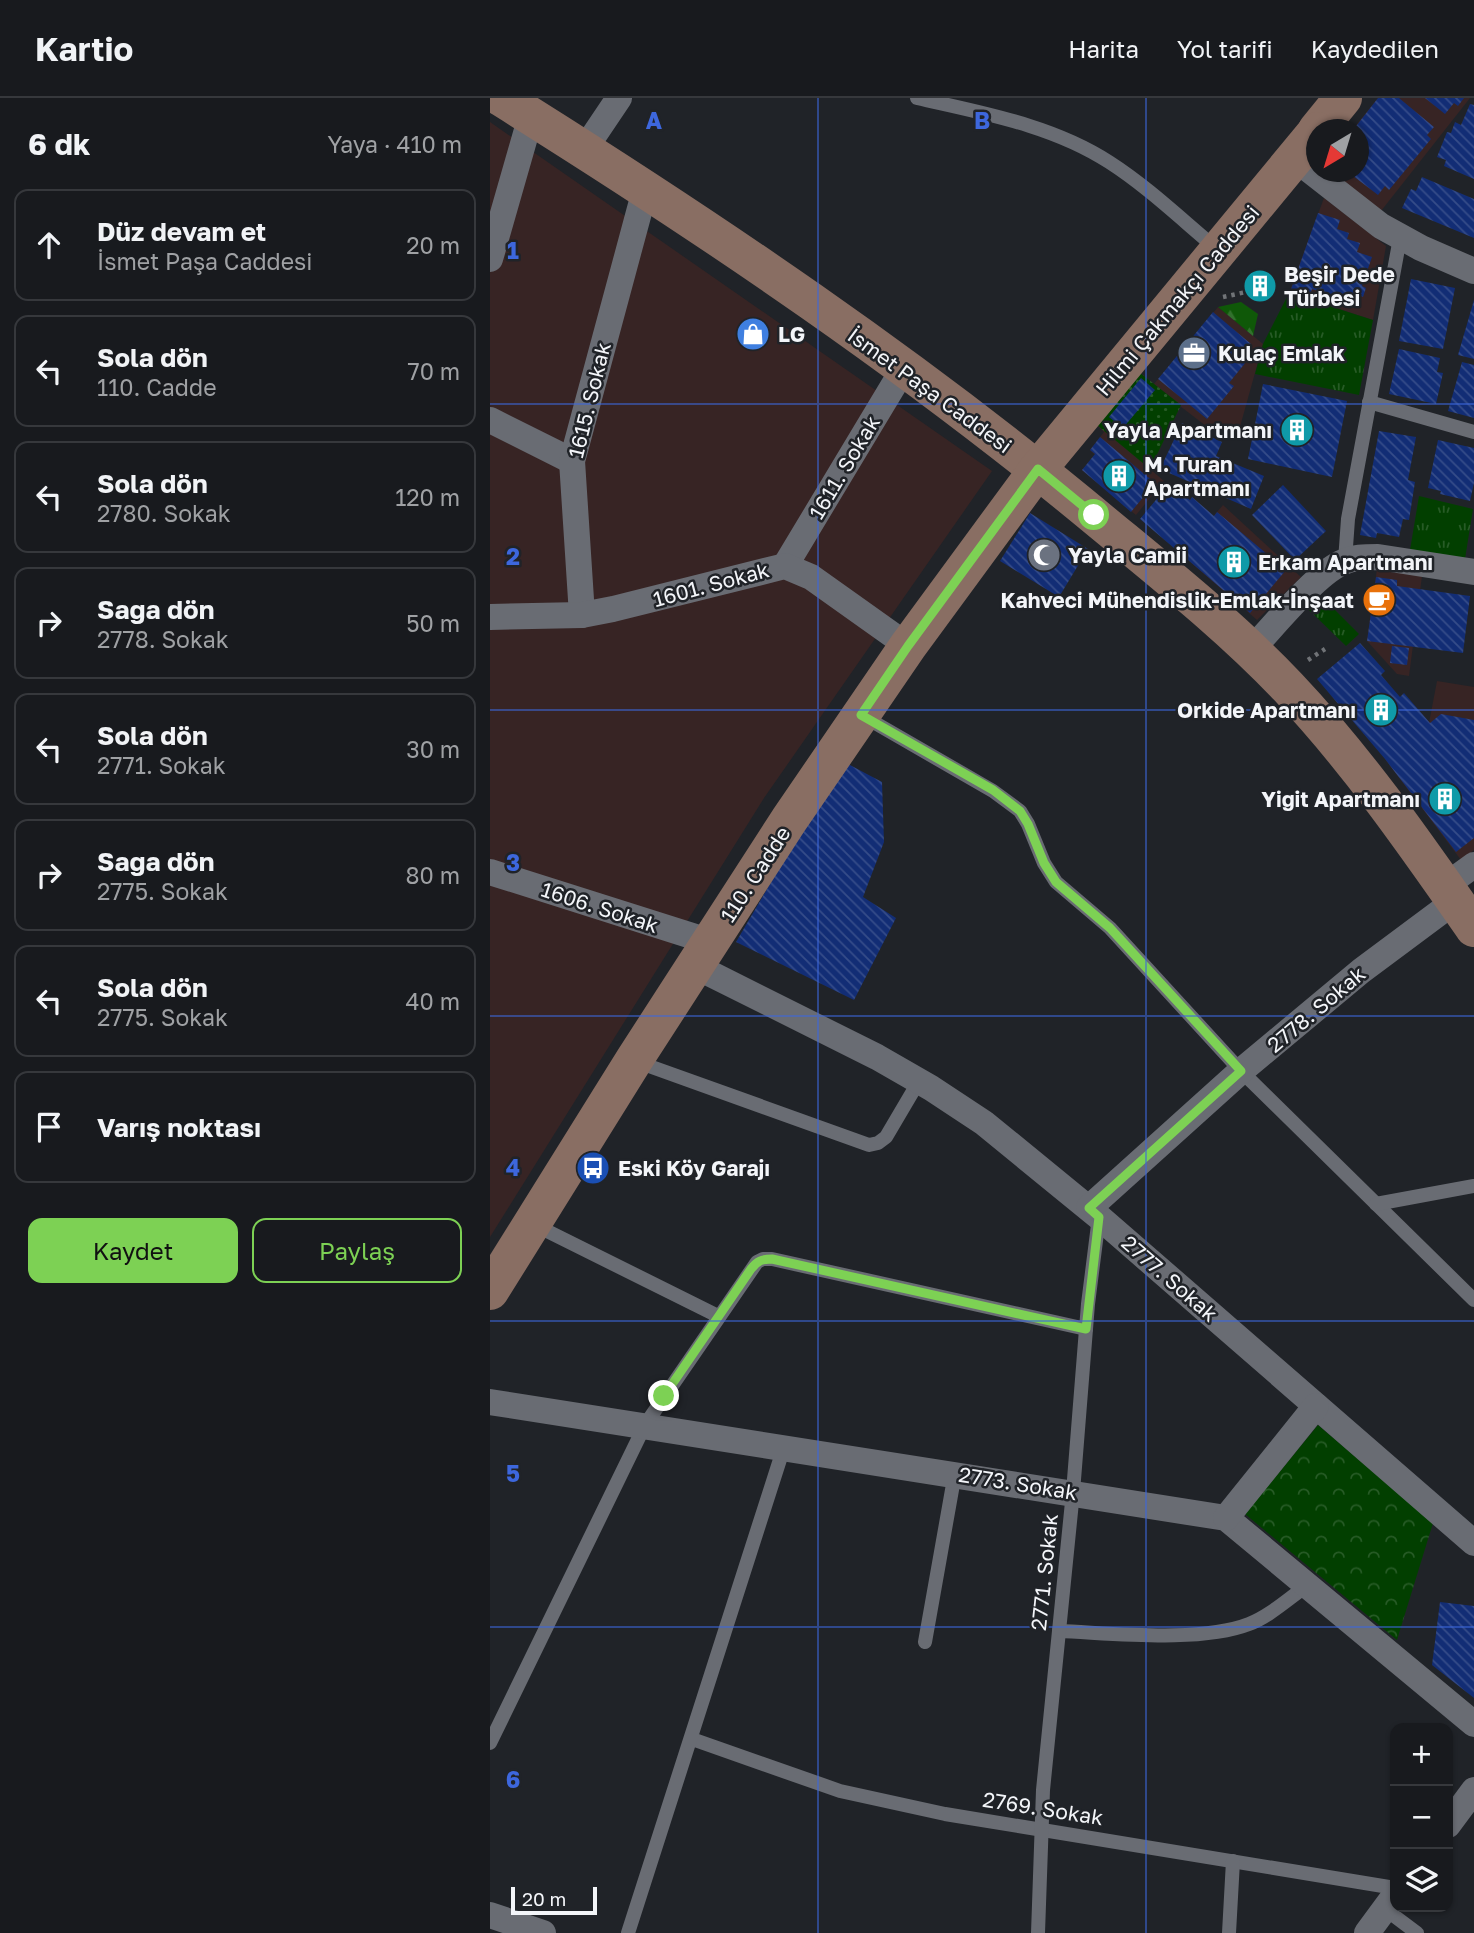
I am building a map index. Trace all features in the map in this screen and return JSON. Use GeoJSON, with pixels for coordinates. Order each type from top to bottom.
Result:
{"type":"FeatureCollection","features":[{"type":"Feature","properties":{"kind":"street"},"geometry":{"type":"LineString","coordinates":[[584,150],[619,98]]}},
{"type":"Feature","properties":{"kind":"street","name":"Hilmi Çakmakçı Caddesi"},"geometry":{"type":"LineString","coordinates":[[1326,119],[1343,98]]}},
{"type":"Feature","properties":{"kind":"street"},"geometry":{"type":"LineString","coordinates":[[490,259],[517,107]]}},
{"type":"Feature","properties":{"kind":"street","name":"İsmet Paşa Caddesi"},"geometry":{"type":"LineString","coordinates":[[517,107],[645,190],[904,368],[1038,469],[1131,546],[1251,650],[1291,691],[1462,895]]}},
{"type":"Feature","properties":{"kind":"street","name":"Hilmi Çakmakçı Caddesi"},"geometry":{"type":"LineString","coordinates":[[1038,469],[1306,143]]}},
{"type":"Feature","properties":{"kind":"street"},"geometry":{"type":"LineString","coordinates":[[1340,182],[1362,212],[1400,238],[1474,271]]}},
{"type":"Feature","properties":{"kind":"street","name":"1615. Sokak"},"geometry":{"type":"LineString","coordinates":[[582,615],[572,461],[645,190]]}},
{"type":"Feature","properties":{"kind":"street","name":"1611. Sokak"},"geometry":{"type":"LineString","coordinates":[[785,566],[904,368]]}},
{"type":"Feature","properties":{"kind":"street"},"geometry":{"type":"LineString","coordinates":[[490,420],[572,461]]}},
{"type":"Feature","properties":{"kind":"street","name":"110. Cadde"},"geometry":{"type":"LineString","coordinates":[[496,1270],[532,1224],[789,820],[908,646],[1038,469]]}},
{"type":"Feature","properties":{"kind":"street"},"geometry":{"type":"LineString","coordinates":[[1251,650],[1324,574],[1345,561],[1378,557],[1474,572]]}},
{"type":"Feature","properties":{"kind":"street","name":"1601. Sokak"},"geometry":{"type":"LineString","coordinates":[[490,617],[582,615],[785,566],[811,577],[908,646]]}},
{"type":"Feature","properties":{"kind":"street","name":"1606. Sokak"},"geometry":{"type":"LineString","coordinates":[[490,872],[703,954]]}},
{"type":"Feature","properties":{"kind":"street","name":"2778. Sokak"},"geometry":{"type":"LineString","coordinates":[[1094,1212],[1241,1071],[1361,971],[1462,895]]}},
{"type":"Feature","properties":{"kind":"street","name":"2777. Sokak"},"geometry":{"type":"LineString","coordinates":[[703,954],[919,1081],[984,1123],[1094,1212],[1474,1543]]}},
{"type":"Feature","properties":{"kind":"street","name":"2773. Sokak"},"geometry":{"type":"LineString","coordinates":[[490,1402],[955,1473],[1226,1518],[1474,1724]]}},
{"type":"Feature","properties":{"kind":"street"},"geometry":{"type":"LineString","coordinates":[[1226,1518],[1317,1406]]}},
{"type":"Feature","properties":{"kind":"street"},"geometry":{"type":"LineString","coordinates":[[1453,1820],[1471,1801]]}},
{"type":"Feature","properties":{"kind":"street"},"geometry":{"type":"LineString","coordinates":[[1367,1933],[1390,1900]]}},
{"type":"Feature","properties":{"kind":"street"},"geometry":{"type":"LineString","coordinates":[[490,1915],[543,1933]]}},
{"type":"Feature","properties":{"kind":"lane"},"geometry":{"type":"LineString","coordinates":[[917,98],[1027,125],[1082,146],[1138,183],[1218,250]]}},
{"type":"Feature","properties":{"kind":"lane"},"geometry":{"type":"LineString","coordinates":[[1345,561],[1348,519],[1400,238]]}},
{"type":"Feature","properties":{"kind":"lane"},"geometry":{"type":"LineString","coordinates":[[1369,402],[1474,432]]}},
{"type":"Feature","properties":{"kind":"lane"},"geometry":{"type":"LineString","coordinates":[[861,715],[993,790],[1020,811],[1044,863],[1056,882],[1110,928],[1241,1071],[1474,1300]]}},
{"type":"Feature","properties":{"kind":"lane"},"geometry":{"type":"LineString","coordinates":[[634,1060],[869,1144],[886,1138],[919,1081]]}},
{"type":"Feature","properties":{"kind":"lane"},"geometry":{"type":"LineString","coordinates":[[1376,1204],[1474,1186]]}},
{"type":"Feature","properties":{"kind":"lane","name":"2771. Sokak"},"geometry":{"type":"LineString","coordinates":[[1038,1933],[1040,1829],[1073,1492],[1094,1212]]}},
{"type":"Feature","properties":{"kind":"lane"},"geometry":{"type":"LineString","coordinates":[[532,1224],[718,1316]]}},
{"type":"Feature","properties":{"kind":"lane"},"geometry":{"type":"LineString","coordinates":[[490,1743],[645,1425],[757,1262],[772,1259],[1086,1329]]}},
{"type":"Feature","properties":{"kind":"lane"},"geometry":{"type":"LineString","coordinates":[[628,1933],[784,1447]]}},
{"type":"Feature","properties":{"kind":"lane"},"geometry":{"type":"LineString","coordinates":[[925,1642],[955,1473]]}},
{"type":"Feature","properties":{"kind":"lane"},"geometry":{"type":"LineString","coordinates":[[1059,1631],[1159,1635],[1232,1630],[1259,1619],[1307,1585]]}},
{"type":"Feature","properties":{"kind":"lane","name":"2769. Sokak"},"geometry":{"type":"LineString","coordinates":[[692,1739],[873,1800],[1233,1861],[1390,1897]]}},
{"type":"Feature","properties":{"kind":"lane"},"geometry":{"type":"LineString","coordinates":[[1229,1933],[1233,1861]]}},
{"type":"Feature","properties":{"kind":"lane"},"geometry":{"type":"LineString","coordinates":[[1403,1912],[1418,1933]]}},
{"type":"Feature","properties":{"kind":"path"},"geometry":{"type":"LineString","coordinates":[[1224,297],[1246,292]]}},
{"type":"Feature","properties":{"kind":"shaded area"},"geometry":{"type":"Polygon","coordinates":[[[1378,98],[1470,98],[1381,211],[1343,182],[1369,182],[1369,119],[1361,119],[1378,98]]]}},
{"type":"Feature","properties":{"kind":"shaded area"},"geometry":{"type":"Polygon","coordinates":[[[490,122],[992,471],[764,798],[490,1237],[490,122]]]}},
{"type":"Feature","properties":{"kind":"shaded area"},"geometry":{"type":"Polygon","coordinates":[[[1324,198],[1386,246],[1373,320],[1289,293],[1324,198]]]}},
{"type":"Feature","properties":{"kind":"shaded area"},"geometry":{"type":"Polygon","coordinates":[[[1218,307],[1263,344],[1238,434],[1206,426],[1180,406],[1150,469],[1164,481],[1136,515],[1082,470],[1095,455],[1090,450],[1104,432],[1097,425],[1154,384],[1218,307]]]}},
{"type":"Feature","properties":{"kind":"shaded area","name":"Erkam Apartmanı"},"geometry":{"type":"Polygon","coordinates":[[[1223,505],[1301,577],[1257,620],[1181,554],[1223,505]]]}},
{"type":"Feature","properties":{"kind":"shaded area"},"geometry":{"type":"Polygon","coordinates":[[[1377,569],[1422,576],[1409,676],[1397,674],[1367,641],[1377,569]]]}},
{"type":"Feature","properties":{"kind":"shaded area","name":"Yiğit Apartmanı"},"geometry":{"type":"Polygon","coordinates":[[[1437,681],[1474,687],[1474,850],[1461,860],[1385,759],[1429,723],[1437,681]]]}},
{"type":"Feature","properties":{"kind":"green space"},"geometry":{"type":"Polygon","coordinates":[[[1289,293],[1373,320],[1359,395],[1255,374],[1263,344],[1289,293]]]}},
{"type":"Feature","properties":{"kind":"green space"},"geometry":{"type":"Polygon","coordinates":[[[1241,302],[1258,314],[1253,336],[1218,307],[1241,302]]]}},
{"type":"Feature","properties":{"kind":"green space"},"geometry":{"type":"Polygon","coordinates":[[[1140,373],[1181,405],[1150,469],[1097,425],[1140,373]]]}},
{"type":"Feature","properties":{"kind":"green space"},"geometry":{"type":"Polygon","coordinates":[[[1419,496],[1473,509],[1465,559],[1410,550],[1419,496]]]}},
{"type":"Feature","properties":{"kind":"green space"},"geometry":{"type":"Polygon","coordinates":[[[1322,597],[1359,634],[1346,646],[1309,610],[1322,597]]]}},
{"type":"Feature","properties":{"kind":"green space"},"geometry":{"type":"Polygon","coordinates":[[[1318,1425],[1433,1523],[1397,1640],[1245,1514],[1318,1425]]]}},
{"type":"Feature","properties":{"kind":"building"},"geometry":{"type":"Polygon","coordinates":[[[1378,98],[1399,98],[1434,127],[1427,135],[1431,139],[1389,190],[1385,186],[1378,195],[1361,182],[1369,182],[1369,119],[1362,119],[1378,98]]]}},
{"type":"Feature","properties":{"kind":"building"},"geometry":{"type":"Polygon","coordinates":[[[1425,98],[1464,98],[1458,106],[1454,103],[1445,114],[1425,98]]]}},
{"type":"Feature","properties":{"kind":"building"},"geometry":{"type":"Polygon","coordinates":[[[1470,104],[1474,105],[1474,179],[1444,166],[1446,160],[1437,157],[1447,132],[1451,133],[1455,122],[1461,125],[1470,104]]]}},
{"type":"Feature","properties":{"kind":"building"},"geometry":{"type":"Polygon","coordinates":[[[1422,177],[1474,199],[1474,238],[1402,208],[1411,189],[1416,191],[1422,177]]]}},
{"type":"Feature","properties":{"kind":"building"},"geometry":{"type":"Polygon","coordinates":[[[1318,213],[1340,220],[1337,229],[1349,233],[1347,239],[1360,243],[1357,252],[1372,257],[1362,286],[1366,288],[1363,297],[1359,295],[1356,304],[1312,289],[1310,295],[1291,289],[1318,213]]]}},
{"type":"Feature","properties":{"kind":"building","name":"Beşir Dede Türbesi"},"geometry":{"type":"Polygon","coordinates":[[[1258,275],[1271,285],[1261,297],[1249,287],[1258,275]]]}},
{"type":"Feature","properties":{"kind":"building"},"geometry":{"type":"Polygon","coordinates":[[[1411,279],[1455,288],[1443,349],[1399,341],[1411,279]]]}},
{"type":"Feature","properties":{"kind":"building"},"geometry":{"type":"Polygon","coordinates":[[[1474,300],[1474,359],[1458,355],[1474,300]]]}},
{"type":"Feature","properties":{"kind":"building"},"geometry":{"type":"Polygon","coordinates":[[[1213,312],[1251,344],[1240,357],[1246,362],[1229,383],[1234,386],[1207,419],[1158,379],[1213,312]]]}},
{"type":"Feature","properties":{"kind":"building"},"geometry":{"type":"Polygon","coordinates":[[[1399,349],[1440,358],[1437,372],[1443,373],[1436,404],[1389,394],[1399,349]]]}},
{"type":"Feature","properties":{"kind":"building"},"geometry":{"type":"Polygon","coordinates":[[[1462,362],[1474,365],[1474,418],[1448,411],[1462,362]]]}},
{"type":"Feature","properties":{"kind":"building"},"geometry":{"type":"Polygon","coordinates":[[[1141,378],[1155,390],[1123,428],[1109,417],[1141,378]]]}},
{"type":"Feature","properties":{"kind":"building","name":"Yayla Apartmanı"},"geometry":{"type":"Polygon","coordinates":[[[1263,384],[1347,401],[1332,477],[1248,459],[1263,384]]]}},
{"type":"Feature","properties":{"kind":"building"},"geometry":{"type":"Polygon","coordinates":[[[1182,423],[1222,442],[1216,456],[1264,476],[1251,509],[1160,469],[1182,423]]]}},
{"type":"Feature","properties":{"kind":"building"},"geometry":{"type":"Polygon","coordinates":[[[1379,431],[1416,437],[1408,480],[1415,482],[1409,520],[1403,519],[1399,537],[1377,533],[1376,538],[1360,535],[1379,431]]]}},
{"type":"Feature","properties":{"kind":"building","name":"M. Turan Apartmanı"},"geometry":{"type":"Polygon","coordinates":[[[1100,437],[1155,483],[1131,512],[1082,470],[1095,454],[1090,450],[1100,437]]]}},
{"type":"Feature","properties":{"kind":"building"},"geometry":{"type":"Polygon","coordinates":[[[1438,440],[1474,448],[1474,483],[1470,501],[1440,494],[1441,491],[1428,488],[1438,440]]]}},
{"type":"Feature","properties":{"kind":"building","name":"Erkam Apartmanı"},"geometry":{"type":"Polygon","coordinates":[[[1170,483],[1214,516],[1217,512],[1286,570],[1250,613],[1140,519],[1170,483]]]}},
{"type":"Feature","properties":{"kind":"building"},"geometry":{"type":"Polygon","coordinates":[[[1283,485],[1326,531],[1295,560],[1252,515],[1283,485]]]}},
{"type":"Feature","properties":{"kind":"building","name":"Yayla Camii"},"geometry":{"type":"Polygon","coordinates":[[[1030,513],[1088,549],[1059,597],[1000,561],[1030,513]]]}},
{"type":"Feature","properties":{"kind":"building"},"geometry":{"type":"Polygon","coordinates":[[[1376,577],[1397,580],[1397,586],[1470,596],[1463,653],[1367,641],[1376,577]]]}},
{"type":"Feature","properties":{"kind":"building"},"geometry":{"type":"Polygon","coordinates":[[[1360,643],[1385,671],[1381,675],[1400,697],[1404,693],[1430,723],[1441,714],[1474,720],[1474,838],[1456,852],[1385,759],[1317,679],[1360,643]]]}},
{"type":"Feature","properties":{"kind":"building"},"geometry":{"type":"Polygon","coordinates":[[[1392,646],[1409,648],[1407,665],[1390,663],[1392,646]]]}},
{"type":"Feature","properties":{"kind":"building"},"geometry":{"type":"Polygon","coordinates":[[[848,764],[882,782],[884,842],[863,897],[896,918],[854,1000],[736,942],[784,860],[848,764]]]}},
{"type":"Feature","properties":{"kind":"building"},"geometry":{"type":"Polygon","coordinates":[[[1440,1602],[1474,1606],[1474,1698],[1432,1665],[1440,1602]]]}},
{"type":"Feature","properties":{"kind":"place","name":"Beşir Dede Türbesi"},"geometry":{"type":"Point","coordinates":[1260,286]}},
{"type":"Feature","properties":{"kind":"place","name":"LG"},"geometry":{"type":"Point","coordinates":[753,334]}},
{"type":"Feature","properties":{"kind":"place","name":"Kulaç Emlak"},"geometry":{"type":"Point","coordinates":[1194,353]}},
{"type":"Feature","properties":{"kind":"place","name":"Yayla Apartmanı"},"geometry":{"type":"Point","coordinates":[1297,430]}},
{"type":"Feature","properties":{"kind":"place","name":"M. Turan Apartmanı"},"geometry":{"type":"Point","coordinates":[1119,476]}},
{"type":"Feature","properties":{"kind":"place","name":"Yayla Camii"},"geometry":{"type":"Point","coordinates":[1044,555]}},
{"type":"Feature","properties":{"kind":"place","name":"Erkam Apartmanı"},"geometry":{"type":"Point","coordinates":[1234,562]}},
{"type":"Feature","properties":{"kind":"place","name":"Kahveci Mühendislik-Emlak-İnşaat"},"geometry":{"type":"Point","coordinates":[1379,600]}},
{"type":"Feature","properties":{"kind":"place","name":"Orkide Apartmanı"},"geometry":{"type":"Point","coordinates":[1381,710]}},
{"type":"Feature","properties":{"kind":"place","name":"Yiğit Apartmanı"},"geometry":{"type":"Point","coordinates":[1445,799]}},
{"type":"Feature","properties":{"kind":"place","name":"Eski Köy Garajı"},"geometry":{"type":"Point","coordinates":[593,1168]}},
{"type":"Feature","properties":{"kind":"route"},"geometry":{"type":"LineString","coordinates":[[664,1396],[751,1269],[764,1259],[1086,1329],[1099,1217],[1089,1208],[1241,1071],[1110,928],[1056,882],[1049,873],[1020,811],[993,790],[861,715],[908,646],[1038,469],[1094,515]]}}]}
